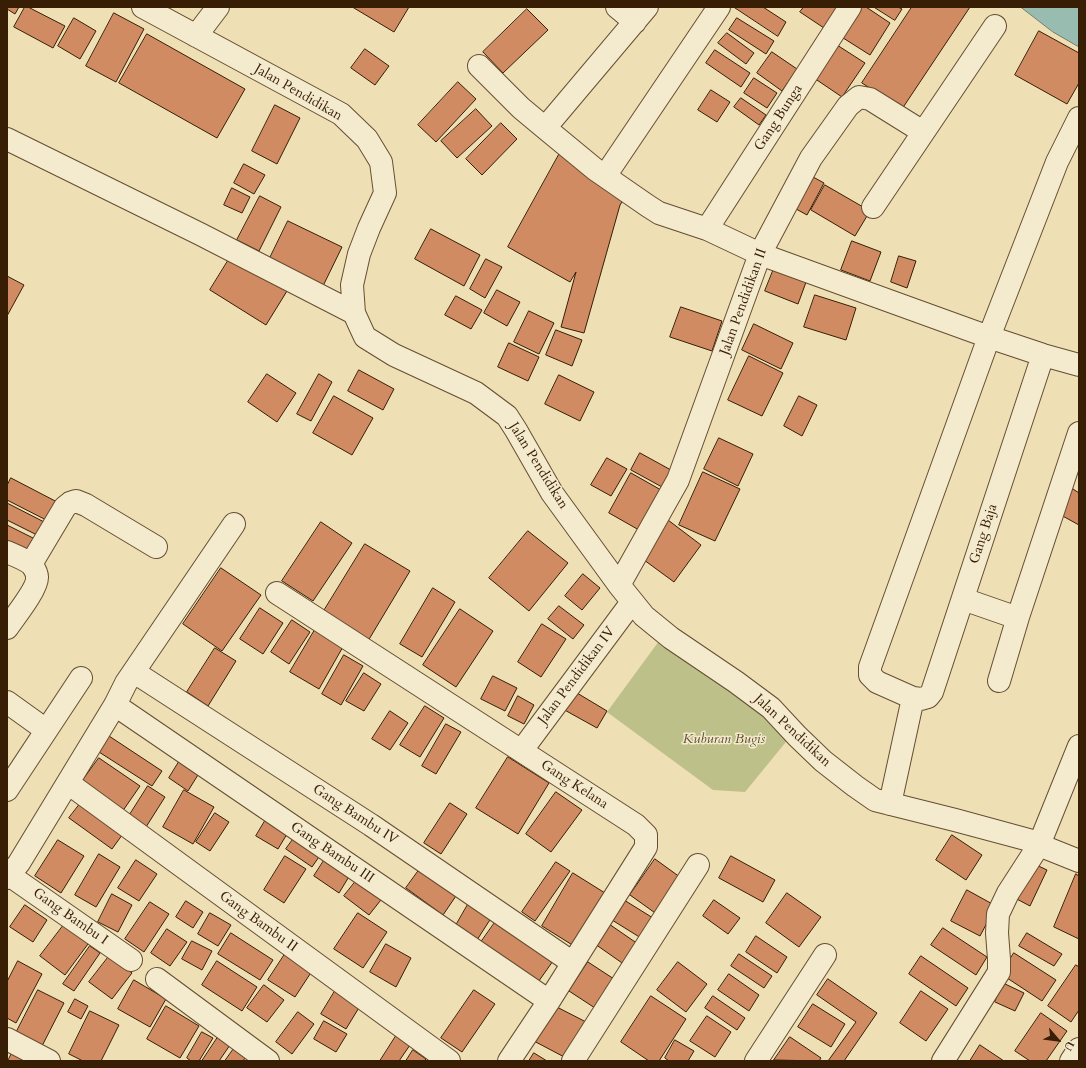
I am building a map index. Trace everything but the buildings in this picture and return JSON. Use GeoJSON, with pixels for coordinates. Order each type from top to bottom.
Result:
{"type":"FeatureCollection","features":[{"type":"Feature","properties":{"kind":"street","name":"Jalan Pendidikan"},"geometry":{"type":"LineString","coordinates":[[143,7],[341,114],[367,139],[381,162],[385,192],[359,254],[352,285],[354,313],[366,338],[394,355],[476,393],[507,416],[552,493],[619,585],[644,616],[671,638],[736,682],[771,708],[797,736],[828,765],[875,800],[1029,840],[1040,846],[1079,861]]}},
{"type":"Feature","properties":{"kind":"street"},"geometry":{"type":"LineString","coordinates":[[196,36],[218,7]]}},
{"type":"Feature","properties":{"kind":"street"},"geometry":{"type":"LineString","coordinates":[[545,128],[641,15],[617,7]]}},
{"type":"Feature","properties":{"kind":"street"},"geometry":{"type":"LineString","coordinates":[[605,176],[719,7]]}},
{"type":"Feature","properties":{"kind":"street","name":"Gang Bunga"},"geometry":{"type":"LineString","coordinates":[[707,229],[850,7]]}},
{"type":"Feature","properties":{"kind":"street"},"geometry":{"type":"LineString","coordinates":[[873,207],[995,26]]}},
{"type":"Feature","properties":{"kind":"street"},"geometry":{"type":"LineString","coordinates":[[479,66],[521,108],[545,128],[605,176],[659,213],[707,229],[760,254],[988,337],[1079,365]]}},
{"type":"Feature","properties":{"kind":"street","name":"Jalan Pendidikan II"},"geometry":{"type":"LineString","coordinates":[[619,585],[678,480],[760,254],[811,158],[848,106],[859,97],[870,99],[923,132]]}},
{"type":"Feature","properties":{"kind":"street"},"geometry":{"type":"LineString","coordinates":[[890,804],[913,698],[877,682],[870,675],[870,667],[988,337],[1057,162],[1079,118]]}},
{"type":"Feature","properties":{"kind":"street"},"geometry":{"type":"LineString","coordinates":[[7,139],[200,234],[354,313]]}},
{"type":"Feature","properties":{"kind":"street","name":"Gang Baja"},"geometry":{"type":"LineString","coordinates":[[913,698],[921,699],[928,697],[932,692],[1043,355]]}},
{"type":"Feature","properties":{"kind":"street"},"geometry":{"type":"LineString","coordinates":[[999,681],[1018,617],[1079,433]]}},
{"type":"Feature","properties":{"kind":"street"},"geometry":{"type":"LineString","coordinates":[[31,564],[65,507],[76,501],[86,505],[156,547]]}},
{"type":"Feature","properties":{"kind":"street"},"geometry":{"type":"LineString","coordinates":[[8,877],[19,863],[115,705],[126,683],[234,524]]}},
{"type":"Feature","properties":{"kind":"street"},"geometry":{"type":"LineString","coordinates":[[7,552],[31,564],[38,576],[31,594],[7,628]]}},
{"type":"Feature","properties":{"kind":"street","name":"Gang Kelana"},"geometry":{"type":"LineString","coordinates":[[277,592],[636,825],[646,835],[646,848],[509,1061]]}},
{"type":"Feature","properties":{"kind":"street"},"geometry":{"type":"LineString","coordinates":[[963,599],[1018,617]]}},
{"type":"Feature","properties":{"kind":"street","name":"Jalan Pendidikan IV"},"geometry":{"type":"LineString","coordinates":[[522,750],[632,602]]}},
{"type":"Feature","properties":{"kind":"street","name":"Gang Bambu IV"},"geometry":{"type":"LineString","coordinates":[[134,672],[243,744],[371,825],[573,962]]}},
{"type":"Feature","properties":{"kind":"street"},"geometry":{"type":"LineString","coordinates":[[7,790],[81,678]]}},
{"type":"Feature","properties":{"kind":"street"},"geometry":{"type":"LineString","coordinates":[[7,702],[46,730]]}},
{"type":"Feature","properties":{"kind":"street","name":"Gang Bambu III"},"geometry":{"type":"LineString","coordinates":[[115,705],[549,1001]]}},
{"type":"Feature","properties":{"kind":"street"},"geometry":{"type":"LineString","coordinates":[[943,1061],[999,972],[997,933],[998,914],[1008,893],[1040,846],[1079,746]]}},
{"type":"Feature","properties":{"kind":"street","name":"Gang Bambu II"},"geometry":{"type":"LineString","coordinates":[[68,782],[449,1061]]}},
{"type":"Feature","properties":{"kind":"street"},"geometry":{"type":"LineString","coordinates":[[573,1061],[698,865]]}},
{"type":"Feature","properties":{"kind":"street","name":"Gang Bambu I"},"geometry":{"type":"LineString","coordinates":[[8,877],[131,960]]}},
{"type":"Feature","properties":{"kind":"street"},"geometry":{"type":"LineString","coordinates":[[756,1061],[825,955]]}},
{"type":"Feature","properties":{"kind":"street"},"geometry":{"type":"LineString","coordinates":[[157,979],[268,1061]]}},
{"type":"Feature","properties":{"kind":"street"},"geometry":{"type":"LineString","coordinates":[[7,1039],[49,1061]]}},
{"type":"Feature","properties":{"kind":"street"},"geometry":{"type":"LineString","coordinates":[[1071,1061],[1079,1048]]}},
{"type":"Feature","properties":{"kind":"green space","name":"Kuburan Bugis"},"geometry":{"type":"Polygon","coordinates":[[[659,641],[761,708],[790,737],[745,792],[713,790],[607,712],[659,641]]]}},
{"type":"Feature","properties":{"kind":"water"},"geometry":{"type":"Polygon","coordinates":[[[1021,7],[1079,7],[1079,47],[1053,32],[1021,7]]]}}]}
